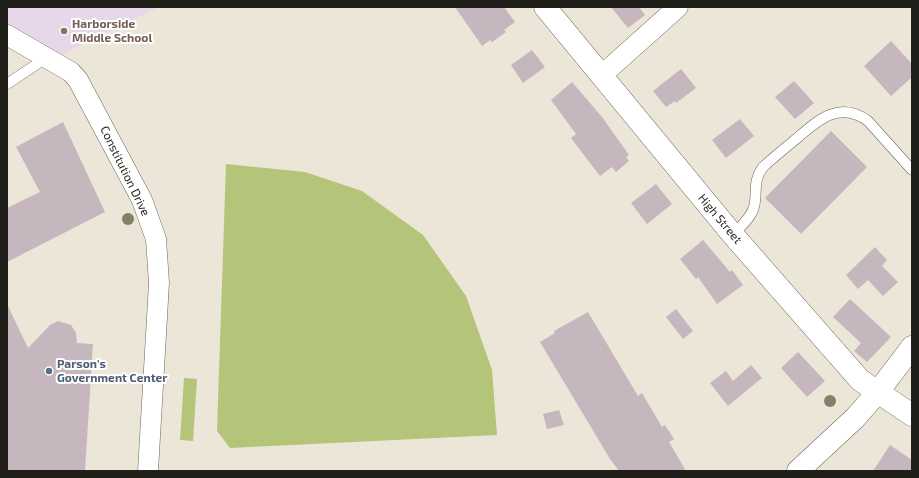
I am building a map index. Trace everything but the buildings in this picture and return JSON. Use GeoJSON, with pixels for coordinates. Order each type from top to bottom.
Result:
{"type":"FeatureCollection","features":[{"type":"Feature","properties":{"kind":"main road","name":"High Street"},"geometry":{"type":"LineString","coordinates":[[545,7],[733,235],[860,380],[877,393],[912,415]]}},
{"type":"Feature","properties":{"kind":"main road"},"geometry":{"type":"LineString","coordinates":[[798,471],[855,418],[877,393],[912,347]]}},
{"type":"Feature","properties":{"kind":"street"},"geometry":{"type":"LineString","coordinates":[[602,75],[678,7]]}},
{"type":"Feature","properties":{"kind":"street","name":"Constitution Drive"},"geometry":{"type":"LineString","coordinates":[[7,35],[71,72],[85,90],[142,200],[156,239],[159,283],[148,471]]}},
{"type":"Feature","properties":{"kind":"lane"},"geometry":{"type":"LineString","coordinates":[[7,84],[46,58]]}},
{"type":"Feature","properties":{"kind":"lane"},"geometry":{"type":"LineString","coordinates":[[733,235],[745,222],[754,208],[757,175],[763,167],[813,124],[825,116],[836,113],[850,112],[861,115],[912,170]]}},
{"type":"Feature","properties":{"kind":"shaded area","name":"Harborside Middle School"},"geometry":{"type":"Polygon","coordinates":[[[7,7],[159,7],[61,55],[7,24],[7,7]]]}},
{"type":"Feature","properties":{"kind":"green space"},"geometry":{"type":"Polygon","coordinates":[[[226,164],[305,172],[362,191],[423,235],[466,296],[492,370],[497,435],[230,448],[217,431],[226,164]]]}},
{"type":"Feature","properties":{"kind":"green space"},"geometry":{"type":"Polygon","coordinates":[[[184,378],[197,379],[193,441],[180,440],[184,378]]]}},
{"type":"Feature","properties":{"kind":"place","name":"Harborside Middle School"},"geometry":{"type":"Point","coordinates":[64,31]}},
{"type":"Feature","properties":{"kind":"place","name":"Parson's Government Center"},"geometry":{"type":"Point","coordinates":[49,371]}}]}
